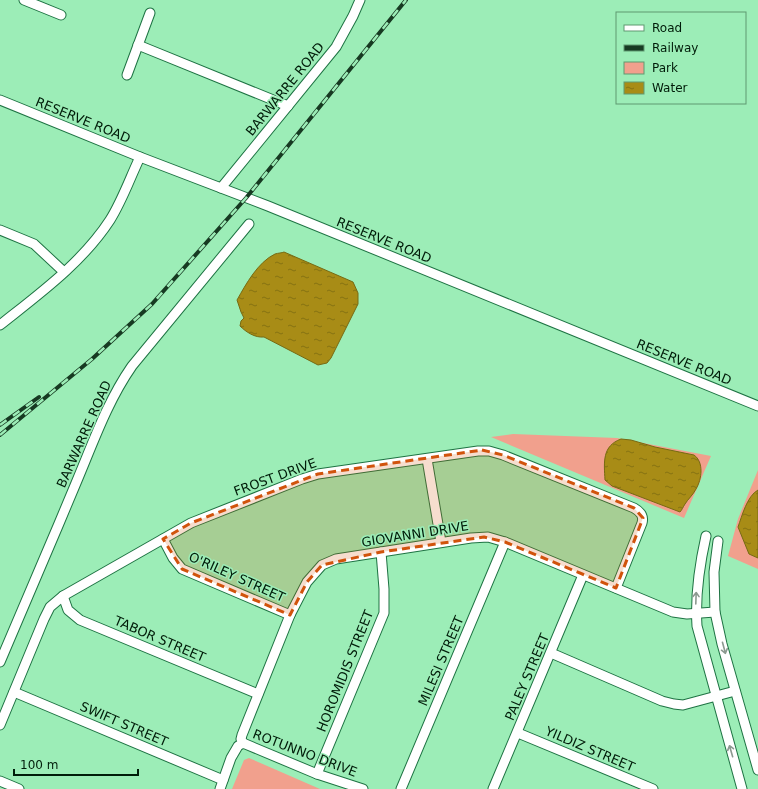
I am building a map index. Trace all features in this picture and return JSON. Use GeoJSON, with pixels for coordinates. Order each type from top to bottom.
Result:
{"type":"FeatureCollection","features":[{"type":"Feature","properties":{"kind":"street"},"geometry":{"type":"LineString","coordinates":[[24,0],[61,15]]}},
{"type":"Feature","properties":{"kind":"street","name":"BARWARRE ROAD"},"geometry":{"type":"LineString","coordinates":[[221,188],[336,47],[360,0]]}},
{"type":"Feature","properties":{"kind":"street"},"geometry":{"type":"LineString","coordinates":[[126,75],[150,13]]}},
{"type":"Feature","properties":{"kind":"street"},"geometry":{"type":"LineString","coordinates":[[138,45],[288,106]]}},
{"type":"Feature","properties":{"kind":"street","name":"RESERVE ROAD"},"geometry":{"type":"LineString","coordinates":[[0,100],[758,406]]}},
{"type":"Feature","properties":{"kind":"street"},"geometry":{"type":"LineString","coordinates":[[0,325],[64,272],[98,237],[110,219],[140,157]]}},
{"type":"Feature","properties":{"kind":"street","name":"BARWARRE ROAD"},"geometry":{"type":"LineString","coordinates":[[0,662],[81,472],[98,428],[122,380],[249,224]]}},
{"type":"Feature","properties":{"kind":"street"},"geometry":{"type":"LineString","coordinates":[[0,230],[34,244],[64,272]]}},
{"type":"Feature","properties":{"kind":"street","name":"FROST DRIVE"},"geometry":{"type":"LineString","coordinates":[[0,725],[50,607],[63,596],[191,523],[310,476],[482,450],[495,452],[639,511],[643,518],[642,524],[616,588]]}},
{"type":"Feature","properties":{"kind":"street"},"geometry":{"type":"LineString","coordinates":[[427,459],[441,542]]}},
{"type":"Feature","properties":{"kind":"street"},"geometry":{"type":"LineString","coordinates":[[706,536],[698,575],[696,613],[698,632],[742,789]]}},
{"type":"Feature","properties":{"kind":"street","name":"GIOVANNI DRIVE"},"geometry":{"type":"LineString","coordinates":[[243,743],[241,739],[242,734],[290,615],[307,582],[322,565],[336,560],[441,542],[484,537],[505,542],[673,612],[682,614],[715,612]]}},
{"type":"Feature","properties":{"kind":"street","name":"O'RILEY STREET"},"geometry":{"type":"LineString","coordinates":[[163,539],[173,558],[182,569],[290,615]]}},
{"type":"Feature","properties":{"kind":"street"},"geometry":{"type":"LineString","coordinates":[[718,541],[714,572],[715,612],[735,691],[758,770]]}},
{"type":"Feature","properties":{"kind":"street","name":"MILESI STREET"},"geometry":{"type":"LineString","coordinates":[[401,789],[505,542]]}},
{"type":"Feature","properties":{"kind":"street","name":"HOROMIDIS STREET"},"geometry":{"type":"LineString","coordinates":[[318,774],[384,613],[381,552]]}},
{"type":"Feature","properties":{"kind":"street","name":"PALEY STREET"},"geometry":{"type":"LineString","coordinates":[[493,789],[518,733],[583,575]]}},
{"type":"Feature","properties":{"kind":"street","name":"TABOR STREET"},"geometry":{"type":"LineString","coordinates":[[63,596],[68,610],[80,620],[258,694]]}},
{"type":"Feature","properties":{"kind":"street"},"geometry":{"type":"LineString","coordinates":[[550,653],[670,703],[684,705],[735,691]]}},
{"type":"Feature","properties":{"kind":"street","name":"SWIFT STREET"},"geometry":{"type":"LineString","coordinates":[[14,692],[223,780]]}},
{"type":"Feature","properties":{"kind":"street","name":"YILDIZ STREET"},"geometry":{"type":"LineString","coordinates":[[518,733],[653,789]]}},
{"type":"Feature","properties":{"kind":"street","name":"ROTUNNO DRIVE"},"geometry":{"type":"LineString","coordinates":[[220,789],[238,746],[243,743],[318,774],[363,789]]}},
{"type":"Feature","properties":{"kind":"street"},"geometry":{"type":"LineString","coordinates":[[0,781],[19,789]]}},
{"type":"Feature","properties":{"kind":"highlighted area"},"geometry":{"type":"Polygon","coordinates":[[[482,450],[503,455],[634,508],[643,518],[616,588],[505,542],[484,537],[381,552],[322,565],[307,582],[290,615],[182,569],[163,539],[191,523],[318,474],[482,450]]]}},
{"type":"Feature","properties":{"kind":"green space"},"geometry":{"type":"Polygon","coordinates":[[[513,434],[617,438],[711,456],[684,518],[491,437],[513,434]]]}},
{"type":"Feature","properties":{"kind":"green space"},"geometry":{"type":"Polygon","coordinates":[[[758,470],[758,569],[728,556],[738,519],[758,470]]]}},
{"type":"Feature","properties":{"kind":"green space"},"geometry":{"type":"Polygon","coordinates":[[[249,758],[320,789],[232,789],[244,760],[249,758]]]}},
{"type":"Feature","properties":{"kind":"water"},"geometry":{"type":"Polygon","coordinates":[[[284,252],[353,282],[358,293],[358,304],[331,358],[327,363],[318,365],[264,337],[257,337],[251,334],[240,326],[241,321],[244,318],[237,300],[244,287],[263,262],[275,254],[284,252]]]}},
{"type":"Feature","properties":{"kind":"water"},"geometry":{"type":"Polygon","coordinates":[[[621,439],[694,455],[697,458],[701,466],[700,480],[695,491],[680,512],[612,486],[605,480],[604,467],[607,450],[615,442],[621,439]]]}},
{"type":"Feature","properties":{"kind":"water"},"geometry":{"type":"Polygon","coordinates":[[[758,490],[758,558],[749,554],[738,527],[748,501],[758,490]]]}},
{"type":"Feature","properties":{"kind":"railway"},"geometry":{"type":"LineString","coordinates":[[0,435],[92,359],[152,304],[246,198],[406,0]]}},
{"type":"Feature","properties":{"kind":"railway"},"geometry":{"type":"LineString","coordinates":[[0,425],[39,397]]}}]}
